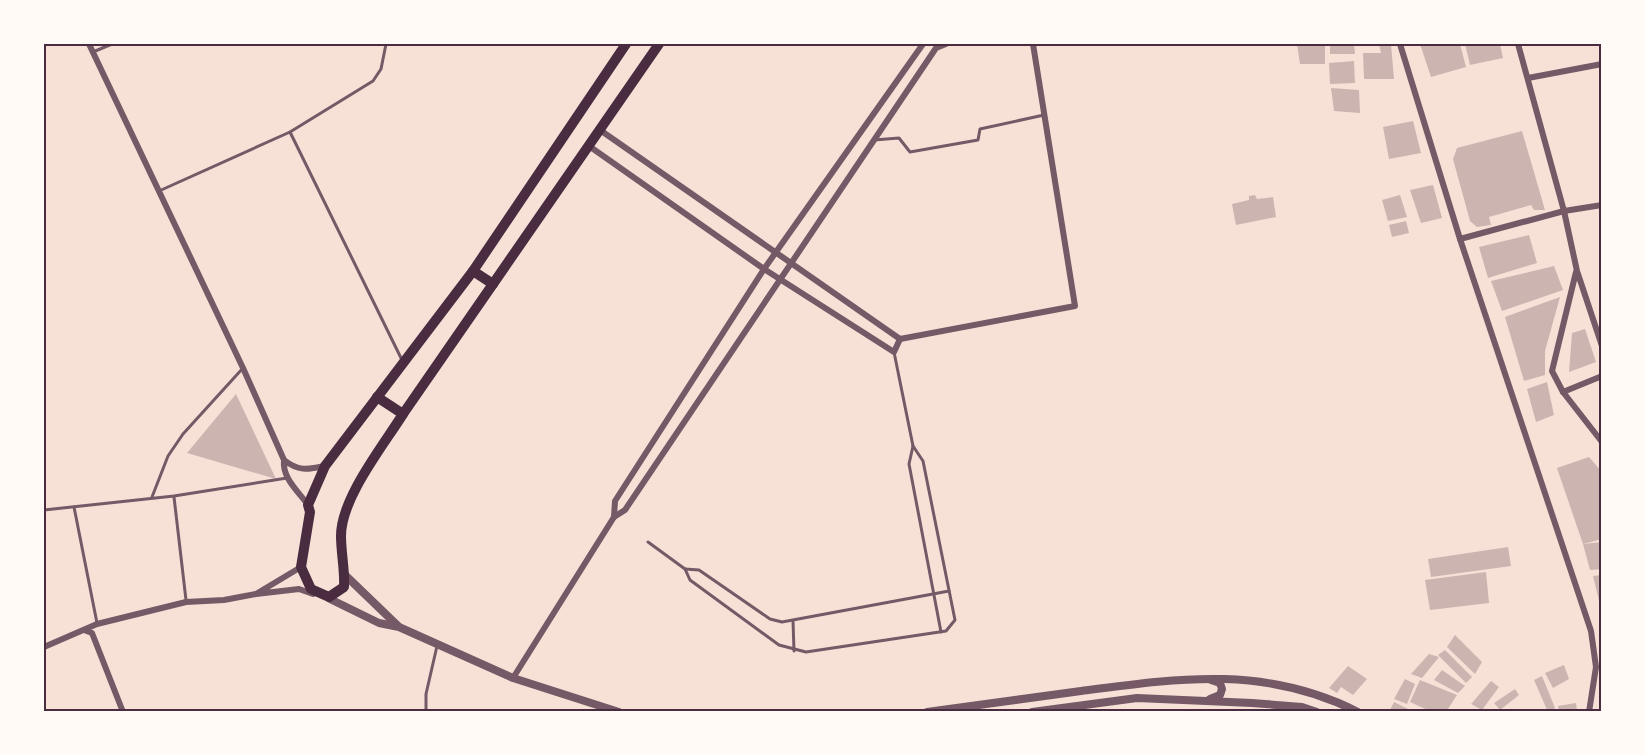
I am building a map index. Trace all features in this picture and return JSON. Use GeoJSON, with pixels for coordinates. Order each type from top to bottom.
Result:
{"type":"FeatureCollection","features":[{"type":"Feature","properties":{"kind":"main road"},"geometry":{"type":"LineString","coordinates":[[626,44],[473,271],[325,466],[308,505],[310,512],[301,567],[311,589],[329,597],[344,587],[340,535],[346,509],[403,414],[659,44]]}},
{"type":"Feature","properties":{"kind":"main road"},"geometry":{"type":"LineString","coordinates":[[473,271],[493,284]]}},
{"type":"Feature","properties":{"kind":"main road"},"geometry":{"type":"LineString","coordinates":[[377,397],[403,414]]}},
{"type":"Feature","properties":{"kind":"street"},"geometry":{"type":"LineString","coordinates":[[89,44],[243,368],[284,460],[296,469],[306,470],[325,466]]}},
{"type":"Feature","properties":{"kind":"street"},"geometry":{"type":"LineString","coordinates":[[614,517],[615,501],[765,269],[923,44]]}},
{"type":"Feature","properties":{"kind":"street"},"geometry":{"type":"LineString","coordinates":[[513,678],[614,517],[625,510],[936,48],[946,44]]}},
{"type":"Feature","properties":{"kind":"street"},"geometry":{"type":"LineString","coordinates":[[600,130],[900,339],[1075,306],[1033,44]]}},
{"type":"Feature","properties":{"kind":"street"},"geometry":{"type":"LineString","coordinates":[[1400,44],[1460,239],[1592,632],[1596,667],[1589,711]]}},
{"type":"Feature","properties":{"kind":"street"},"geometry":{"type":"LineString","coordinates":[[1518,44],[1564,211],[1577,271],[1598,320],[1602,346]]}},
{"type":"Feature","properties":{"kind":"street"},"geometry":{"type":"LineString","coordinates":[[1528,78],[1602,64]]}},
{"type":"Feature","properties":{"kind":"street"},"geometry":{"type":"LineString","coordinates":[[589,146],[765,269],[894,352],[900,339]]}},
{"type":"Feature","properties":{"kind":"street"},"geometry":{"type":"LineString","coordinates":[[1460,239],[1564,211],[1602,205]]}},
{"type":"Feature","properties":{"kind":"street"},"geometry":{"type":"LineString","coordinates":[[1577,271],[1552,371],[1563,392],[1602,442]]}},
{"type":"Feature","properties":{"kind":"street"},"geometry":{"type":"LineString","coordinates":[[1563,392],[1602,376]]}},
{"type":"Feature","properties":{"kind":"street"},"geometry":{"type":"LineString","coordinates":[[284,460],[283,468],[287,478],[308,505]]}},
{"type":"Feature","properties":{"kind":"street"},"geometry":{"type":"LineString","coordinates":[[256,594],[301,567]]}},
{"type":"Feature","properties":{"kind":"street"},"geometry":{"type":"LineString","coordinates":[[344,574],[399,627]]}},
{"type":"Feature","properties":{"kind":"street"},"geometry":{"type":"LineString","coordinates":[[44,647],[97,624],[186,602],[224,600],[299,589],[330,599],[379,623],[399,627],[513,678],[619,711]]}},
{"type":"Feature","properties":{"kind":"street"},"geometry":{"type":"LineString","coordinates":[[84,630],[92,633],[123,711]]}},
{"type":"Feature","properties":{"kind":"street"},"geometry":{"type":"LineString","coordinates":[[1596,667],[1602,677]]}},
{"type":"Feature","properties":{"kind":"street"},"geometry":{"type":"LineString","coordinates":[[927,711],[1177,678],[1232,678],[1313,692],[1358,711]]}},
{"type":"Feature","properties":{"kind":"street"},"geometry":{"type":"LineString","coordinates":[[1203,700],[1220,695],[1222,689],[1220,683],[1204,678]]}},
{"type":"Feature","properties":{"kind":"street"},"geometry":{"type":"LineString","coordinates":[[1032,711],[1137,699],[1203,700],[1302,707],[1317,711]]}},
{"type":"Feature","properties":{"kind":"lane"},"geometry":{"type":"LineString","coordinates":[[93,52],[112,44]]}},
{"type":"Feature","properties":{"kind":"lane"},"geometry":{"type":"LineString","coordinates":[[159,191],[290,132],[373,81],[381,69],[386,44]]}},
{"type":"Feature","properties":{"kind":"lane"},"geometry":{"type":"LineString","coordinates":[[873,140],[899,138],[910,152],[978,140],[980,129],[1044,115]]}},
{"type":"Feature","properties":{"kind":"lane"},"geometry":{"type":"LineString","coordinates":[[290,132],[403,362]]}},
{"type":"Feature","properties":{"kind":"lane"},"geometry":{"type":"LineString","coordinates":[[894,352],[913,446],[909,464],[941,633]]}},
{"type":"Feature","properties":{"kind":"lane"},"geometry":{"type":"LineString","coordinates":[[152,497],[168,456],[183,434],[243,368]]}},
{"type":"Feature","properties":{"kind":"lane"},"geometry":{"type":"LineString","coordinates":[[648,542],[685,569],[690,580],[779,645],[794,651],[806,652],[941,633],[951,629],[955,620],[923,460],[913,446]]}},
{"type":"Feature","properties":{"kind":"lane"},"geometry":{"type":"LineString","coordinates":[[44,510],[174,496],[287,478]]}},
{"type":"Feature","properties":{"kind":"lane"},"geometry":{"type":"LineString","coordinates":[[174,496],[186,602]]}},
{"type":"Feature","properties":{"kind":"lane"},"geometry":{"type":"LineString","coordinates":[[74,507],[97,624]]}},
{"type":"Feature","properties":{"kind":"lane"},"geometry":{"type":"LineString","coordinates":[[685,569],[699,570],[770,619],[793,621],[950,591]]}},
{"type":"Feature","properties":{"kind":"lane"},"geometry":{"type":"LineString","coordinates":[[793,621],[794,651]]}},
{"type":"Feature","properties":{"kind":"lane"},"geometry":{"type":"LineString","coordinates":[[426,711],[426,694],[437,644]]}},
{"type":"Feature","properties":{"kind":"building"},"geometry":{"type":"Polygon","coordinates":[[[1297,44],[1325,44],[1325,64],[1300,64],[1297,44]]]}},
{"type":"Feature","properties":{"kind":"building"},"geometry":{"type":"Polygon","coordinates":[[[1330,44],[1354,44],[1355,54],[1330,54],[1330,44]]]}},
{"type":"Feature","properties":{"kind":"building"},"geometry":{"type":"Polygon","coordinates":[[[1379,44],[1391,44],[1394,79],[1364,79],[1363,53],[1381,53],[1379,44]]]}},
{"type":"Feature","properties":{"kind":"building"},"geometry":{"type":"Polygon","coordinates":[[[1420,44],[1460,44],[1466,67],[1431,77],[1420,44]]]}},
{"type":"Feature","properties":{"kind":"building"},"geometry":{"type":"Polygon","coordinates":[[[1465,44],[1500,44],[1503,58],[1470,65],[1465,44]]]}},
{"type":"Feature","properties":{"kind":"building"},"geometry":{"type":"Polygon","coordinates":[[[1354,61],[1355,83],[1330,84],[1329,63],[1354,61]]]}},
{"type":"Feature","properties":{"kind":"building"},"geometry":{"type":"Polygon","coordinates":[[[1331,88],[1359,90],[1360,113],[1334,111],[1331,88]]]}},
{"type":"Feature","properties":{"kind":"building"},"geometry":{"type":"Polygon","coordinates":[[[1413,121],[1421,153],[1389,159],[1383,127],[1413,121]]]}},
{"type":"Feature","properties":{"kind":"building"},"geometry":{"type":"Polygon","coordinates":[[[1522,131],[1545,210],[1534,210],[1531,205],[1489,217],[1491,225],[1477,227],[1470,221],[1453,159],[1457,148],[1522,131]]]}},
{"type":"Feature","properties":{"kind":"building"},"geometry":{"type":"Polygon","coordinates":[[[1433,185],[1442,218],[1421,223],[1410,190],[1433,185]]]}},
{"type":"Feature","properties":{"kind":"building"},"geometry":{"type":"Polygon","coordinates":[[[1255,195],[1257,199],[1273,197],[1276,217],[1236,225],[1232,204],[1249,200],[1249,196],[1255,195]]]}},
{"type":"Feature","properties":{"kind":"building"},"geometry":{"type":"Polygon","coordinates":[[[1400,195],[1407,217],[1388,221],[1382,200],[1400,195]]]}},
{"type":"Feature","properties":{"kind":"building"},"geometry":{"type":"Polygon","coordinates":[[[1406,221],[1409,233],[1392,237],[1389,225],[1406,221]]]}},
{"type":"Feature","properties":{"kind":"building"},"geometry":{"type":"Polygon","coordinates":[[[1529,235],[1537,263],[1488,278],[1479,247],[1529,235]]]}},
{"type":"Feature","properties":{"kind":"building"},"geometry":{"type":"Polygon","coordinates":[[[1554,266],[1563,290],[1502,311],[1491,281],[1554,266]]]}},
{"type":"Feature","properties":{"kind":"building"},"geometry":{"type":"Polygon","coordinates":[[[1560,297],[1545,351],[1545,375],[1524,381],[1505,317],[1560,297]]]}},
{"type":"Feature","properties":{"kind":"building"},"geometry":{"type":"Polygon","coordinates":[[[1585,329],[1596,362],[1569,372],[1572,333],[1585,329]]]}},
{"type":"Feature","properties":{"kind":"building"},"geometry":{"type":"Polygon","coordinates":[[[1547,382],[1554,415],[1536,422],[1527,389],[1547,382]]]}},
{"type":"Feature","properties":{"kind":"building"},"geometry":{"type":"Polygon","coordinates":[[[236,394],[276,479],[187,453],[236,394]]]}},
{"type":"Feature","properties":{"kind":"building"},"geometry":{"type":"Polygon","coordinates":[[[1589,457],[1602,472],[1602,539],[1583,544],[1557,468],[1589,457]]]}},
{"type":"Feature","properties":{"kind":"building"},"geometry":{"type":"Polygon","coordinates":[[[1602,542],[1602,569],[1590,570],[1583,544],[1602,542]]]}},
{"type":"Feature","properties":{"kind":"building"},"geometry":{"type":"Polygon","coordinates":[[[1508,547],[1511,566],[1431,577],[1428,559],[1508,547]]]}},
{"type":"Feature","properties":{"kind":"building"},"geometry":{"type":"Polygon","coordinates":[[[1486,572],[1489,603],[1430,610],[1425,580],[1486,572]]]}},
{"type":"Feature","properties":{"kind":"building"},"geometry":{"type":"Polygon","coordinates":[[[1602,575],[1602,609],[1601,609],[1593,576],[1602,575]]]}},
{"type":"Feature","properties":{"kind":"building"},"geometry":{"type":"Polygon","coordinates":[[[1455,635],[1482,662],[1475,674],[1447,647],[1455,635]]]}},
{"type":"Feature","properties":{"kind":"building"},"geometry":{"type":"Polygon","coordinates":[[[1445,650],[1472,677],[1466,683],[1438,655],[1445,650]]]}},
{"type":"Feature","properties":{"kind":"building"},"geometry":{"type":"Polygon","coordinates":[[[1429,654],[1439,657],[1422,678],[1411,674],[1429,654]]]}},
{"type":"Feature","properties":{"kind":"building"},"geometry":{"type":"Polygon","coordinates":[[[1564,665],[1569,679],[1553,688],[1545,673],[1564,665]]]}},
{"type":"Feature","properties":{"kind":"building"},"geometry":{"type":"Polygon","coordinates":[[[1348,666],[1367,679],[1353,695],[1341,687],[1337,693],[1329,688],[1348,666]]]}},
{"type":"Feature","properties":{"kind":"building"},"geometry":{"type":"Polygon","coordinates":[[[1442,670],[1465,686],[1458,693],[1434,680],[1442,670]]]}},
{"type":"Feature","properties":{"kind":"building"},"geometry":{"type":"Polygon","coordinates":[[[1542,676],[1555,708],[1550,712],[1534,680],[1542,676]]]}},
{"type":"Feature","properties":{"kind":"building"},"geometry":{"type":"Polygon","coordinates":[[[1405,679],[1415,684],[1407,704],[1394,699],[1405,679]]]}},
{"type":"Feature","properties":{"kind":"building"},"geometry":{"type":"Polygon","coordinates":[[[1420,680],[1457,695],[1446,712],[1432,712],[1410,702],[1420,680]]]}},
{"type":"Feature","properties":{"kind":"building"},"geometry":{"type":"Polygon","coordinates":[[[1491,681],[1499,687],[1482,710],[1471,704],[1491,681]]]}},
{"type":"Feature","properties":{"kind":"building"},"geometry":{"type":"Polygon","coordinates":[[[1515,689],[1519,695],[1500,710],[1494,703],[1515,689]]]}},
{"type":"Feature","properties":{"kind":"building"},"geometry":{"type":"Polygon","coordinates":[[[1394,702],[1414,712],[1389,712],[1394,702]]]}},
{"type":"Feature","properties":{"kind":"building"},"geometry":{"type":"Polygon","coordinates":[[[1576,703],[1577,711],[1559,712],[1558,706],[1576,703]]]}}]}
